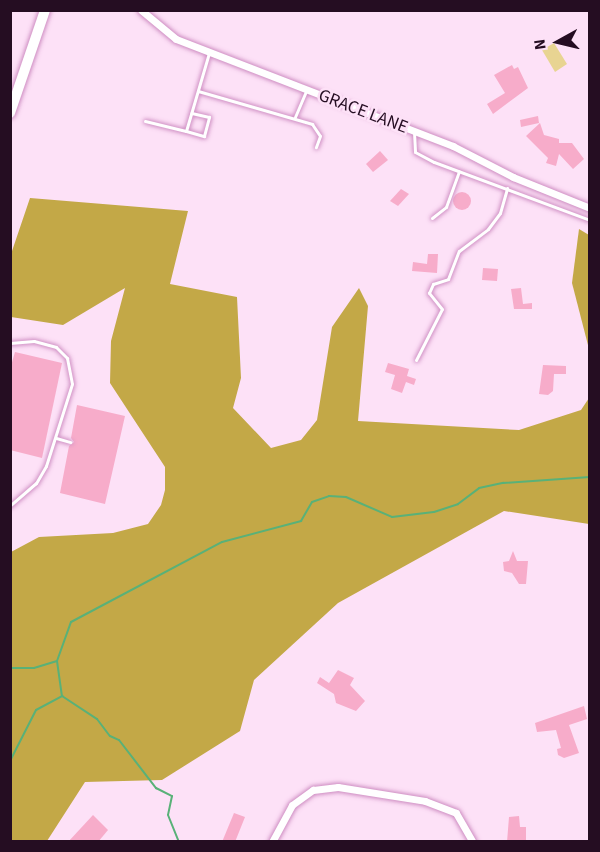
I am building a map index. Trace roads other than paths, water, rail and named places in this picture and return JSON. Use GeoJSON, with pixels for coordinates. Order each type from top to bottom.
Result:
{"type":"FeatureCollection","features":[{"type":"Feature","properties":{"kind":"main road"},"geometry":{"type":"LineString","coordinates":[[10,114],[45,10]]}},
{"type":"Feature","properties":{"kind":"street","name":"GRACE LANE"},"geometry":{"type":"LineString","coordinates":[[141,10],[176,39],[453,146],[513,177],[590,208]]}},
{"type":"Feature","properties":{"kind":"street"},"geometry":{"type":"LineString","coordinates":[[272,842],[292,805],[313,790],[338,787],[425,801],[456,813],[473,842]]}},
{"type":"Feature","properties":{"kind":"lane"},"geometry":{"type":"LineString","coordinates":[[186,131],[209,52]]}},
{"type":"Feature","properties":{"kind":"lane"},"geometry":{"type":"LineString","coordinates":[[295,117],[306,90]]}},
{"type":"Feature","properties":{"kind":"lane"},"geometry":{"type":"LineString","coordinates":[[198,91],[295,117],[318,130],[316,147]]}},
{"type":"Feature","properties":{"kind":"lane"},"geometry":{"type":"LineString","coordinates":[[145,121],[204,136],[209,117],[191,113]]}},
{"type":"Feature","properties":{"kind":"lane"},"geometry":{"type":"LineString","coordinates":[[414,132],[415,152],[590,220]]}},
{"type":"Feature","properties":{"kind":"lane"},"geometry":{"type":"LineString","coordinates":[[432,218],[446,207],[459,171]]}},
{"type":"Feature","properties":{"kind":"lane"},"geometry":{"type":"LineString","coordinates":[[416,360],[442,309],[429,293],[433,284],[451,276],[453,259],[459,251],[488,229],[500,213],[507,188]]}},
{"type":"Feature","properties":{"kind":"lane"},"geometry":{"type":"LineString","coordinates":[[10,343],[34,341],[56,347],[67,358],[72,384],[56,438],[36,483],[10,506]]}},
{"type":"Feature","properties":{"kind":"lane"},"geometry":{"type":"LineString","coordinates":[[56,438],[70,442]]}},
{"type":"Feature","properties":{"kind":"waterway"},"geometry":{"type":"LineString","coordinates":[[10,668],[34,668],[57,661],[71,622],[222,542],[301,521],[312,502],[329,496],[346,497],[392,517],[434,512],[458,504],[479,488],[503,483],[590,477]]}},
{"type":"Feature","properties":{"kind":"waterway"},"geometry":{"type":"LineString","coordinates":[[57,661],[62,696],[97,719],[110,736],[119,740],[156,788],[172,796],[168,815],[179,842]]}},
{"type":"Feature","properties":{"kind":"waterway"},"geometry":{"type":"LineString","coordinates":[[10,761],[36,710],[62,696]]}}]}
